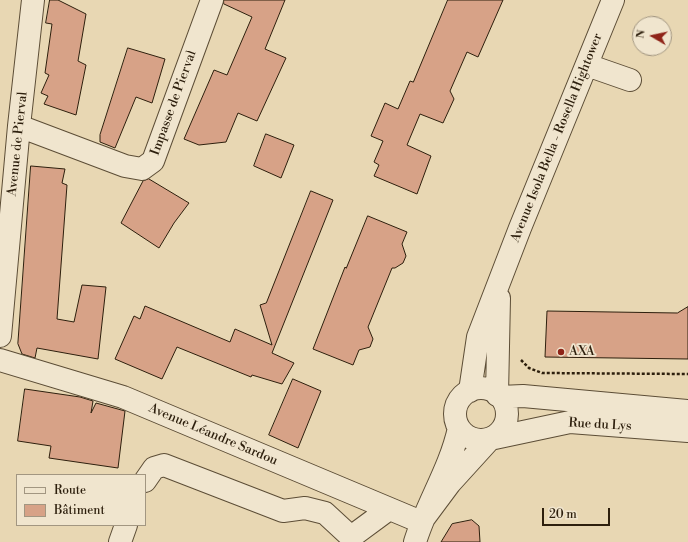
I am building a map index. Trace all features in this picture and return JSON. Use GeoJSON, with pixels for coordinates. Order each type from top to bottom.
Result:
{"type":"FeatureCollection","features":[{"type":"Feature","properties":{"kind":"street","name":"Avenue de Pierval"},"geometry":{"type":"LineString","coordinates":[[0,336],[19,126],[33,0]]}},
{"type":"Feature","properties":{"kind":"street","name":"Impasse de Pierval"},"geometry":{"type":"LineString","coordinates":[[19,126],[126,166],[142,169],[154,161],[212,0]]}},
{"type":"Feature","properties":{"kind":"street","name":"Avenue Isola Bella - Rosella Hightower"},"geometry":{"type":"LineString","coordinates":[[470,391],[478,337],[613,0]]}},
{"type":"Feature","properties":{"kind":"street"},"geometry":{"type":"LineString","coordinates":[[587,65],[630,80]]}},
{"type":"Feature","properties":{"kind":"street","name":"Avenue Isola Bella - Rosella Hightower"},"geometry":{"type":"LineString","coordinates":[[499,396],[497,339],[502,275]]}},
{"type":"Feature","properties":{"kind":"street","name":"Avenue Léandre Sardou"},"geometry":{"type":"LineString","coordinates":[[0,360],[123,397],[390,509],[418,532]]}},
{"type":"Feature","properties":{"kind":"street"},"geometry":{"type":"LineString","coordinates":[[418,532],[450,483],[490,439],[501,431],[507,417],[506,409],[499,396],[485,389],[470,391],[458,403],[456,420],[459,428],[473,439],[490,439]]}},
{"type":"Feature","properties":{"kind":"street","name":"Rue du Lys"},"geometry":{"type":"LineString","coordinates":[[499,396],[523,396],[688,411]]}},
{"type":"Feature","properties":{"kind":"street","name":"Rue du Lys"},"geometry":{"type":"LineString","coordinates":[[490,439],[570,422],[688,431]]}},
{"type":"Feature","properties":{"kind":"street"},"geometry":{"type":"LineString","coordinates":[[418,532],[448,465],[459,428]]}},
{"type":"Feature","properties":{"kind":"street"},"geometry":{"type":"LineString","coordinates":[[146,480],[154,468],[164,465],[283,511],[305,508],[325,513],[351,537],[390,509]]}},
{"type":"Feature","properties":{"kind":"street"},"geometry":{"type":"LineString","coordinates":[[120,542],[126,526]]}},
{"type":"Feature","properties":{"kind":"path"},"geometry":{"type":"LineString","coordinates":[[497,339],[507,342],[522,362],[538,372],[688,374]]}},
{"type":"Feature","properties":{"kind":"building"},"geometry":{"type":"Polygon","coordinates":[[[50,0],[58,0],[86,14],[78,61],[86,65],[76,115],[44,104],[48,96],[41,93],[49,75],[45,73],[52,24],[46,23],[50,0]]]}},
{"type":"Feature","properties":{"kind":"building"},"geometry":{"type":"Polygon","coordinates":[[[224,0],[285,0],[265,49],[286,58],[257,121],[238,113],[226,142],[199,145],[184,139],[214,70],[227,75],[252,17],[224,4],[224,0]]]}},
{"type":"Feature","properties":{"kind":"building"},"geometry":{"type":"Polygon","coordinates":[[[448,0],[503,0],[478,57],[467,52],[450,91],[454,99],[443,123],[420,114],[407,145],[431,156],[417,194],[374,176],[379,165],[374,162],[383,141],[371,136],[385,103],[398,109],[410,81],[413,82],[448,0]]]}},
{"type":"Feature","properties":{"kind":"building"},"geometry":{"type":"Polygon","coordinates":[[[128,48],[165,59],[152,103],[136,97],[115,148],[100,142],[100,135],[128,48]]]}},
{"type":"Feature","properties":{"kind":"building"},"geometry":{"type":"Polygon","coordinates":[[[266,134],[294,145],[281,178],[254,166],[266,134]]]}},
{"type":"Feature","properties":{"kind":"building"},"geometry":{"type":"Polygon","coordinates":[[[31,166],[65,169],[62,183],[67,185],[57,319],[74,322],[82,285],[106,287],[98,359],[37,348],[35,358],[22,354],[18,344],[31,166]]]}},
{"type":"Feature","properties":{"kind":"building"},"geometry":{"type":"Polygon","coordinates":[[[149,179],[189,203],[174,223],[159,248],[121,223],[143,181],[149,179]]]}},
{"type":"Feature","properties":{"kind":"building"},"geometry":{"type":"Polygon","coordinates":[[[311,191],[333,200],[272,353],[294,363],[282,384],[252,375],[251,377],[177,347],[162,379],[115,359],[134,316],[140,319],[145,306],[230,342],[235,329],[272,345],[260,305],[266,303],[311,191]]]}},
{"type":"Feature","properties":{"kind":"building"},"geometry":{"type":"Polygon","coordinates":[[[368,216],[407,232],[402,244],[406,256],[403,263],[395,268],[392,268],[368,327],[373,339],[370,347],[359,350],[353,365],[313,349],[345,267],[346,268],[368,216]]]}},
{"type":"Feature","properties":{"kind":"building"},"geometry":{"type":"Polygon","coordinates":[[[688,307],[688,359],[545,357],[547,311],[677,313],[688,307]]]}},
{"type":"Feature","properties":{"kind":"building"},"geometry":{"type":"Polygon","coordinates":[[[293,379],[321,391],[298,448],[269,435],[293,379]]]}},
{"type":"Feature","properties":{"kind":"building"},"geometry":{"type":"Polygon","coordinates":[[[25,389],[80,397],[93,401],[91,413],[96,403],[125,411],[118,468],[49,458],[51,446],[18,441],[25,389]]]}},
{"type":"Feature","properties":{"kind":"building"},"geometry":{"type":"Polygon","coordinates":[[[472,520],[479,526],[480,542],[441,542],[452,524],[472,520]]]}},
{"type":"Feature","properties":{"kind":"place","name":"AXA"},"geometry":{"type":"Point","coordinates":[561,352]}}]}
